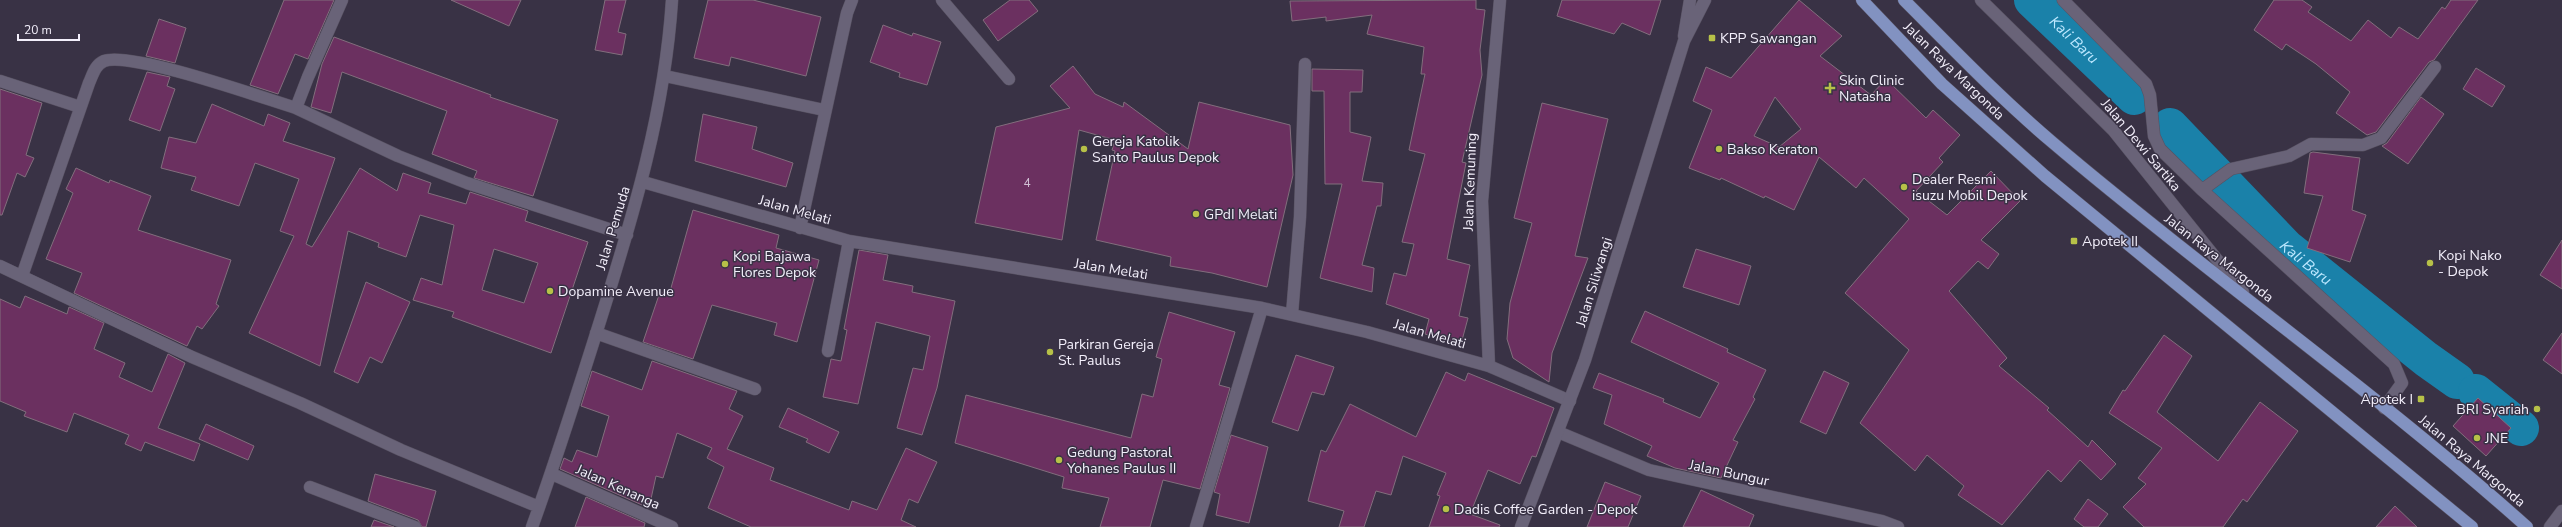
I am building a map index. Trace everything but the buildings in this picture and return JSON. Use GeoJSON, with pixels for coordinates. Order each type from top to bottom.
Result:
{"type":"FeatureCollection","features":[{"type":"Feature","properties":{"kind":"main road","name":"Jalan Raya Margonda"},"geometry":{"type":"LineString","coordinates":[[1862,0],[1942,84],[2045,176],[2472,527]]}},
{"type":"Feature","properties":{"kind":"main road","name":"Jalan Raya Margonda"},"geometry":{"type":"LineString","coordinates":[[1904,0],[1962,58],[2051,141],[2384,408],[2527,527]]}},
{"type":"Feature","properties":{"kind":"street"},"geometry":{"type":"LineString","coordinates":[[296,108],[342,0]]}},
{"type":"Feature","properties":{"kind":"street","name":"Jalan Pemuda"},"geometry":{"type":"LineString","coordinates":[[532,527],[552,474],[643,182],[665,76],[672,0]]}},
{"type":"Feature","properties":{"kind":"street"},"geometry":{"type":"LineString","coordinates":[[800,228],[824,110],[846,13],[852,0]]}},
{"type":"Feature","properties":{"kind":"street"},"geometry":{"type":"LineString","coordinates":[[942,0],[1009,80]]}},
{"type":"Feature","properties":{"kind":"street","name":"Jalan Kemuning"},"geometry":{"type":"LineString","coordinates":[[1489,366],[1482,201],[1500,0]]}},
{"type":"Feature","properties":{"kind":"street","name":"Jalan Siliwangi"},"geometry":{"type":"LineString","coordinates":[[1521,527],[1585,360],[1684,41],[1690,0]]}},
{"type":"Feature","properties":{"kind":"street","name":"Jalan Siliwangi"},"geometry":{"type":"LineString","coordinates":[[1684,41],[1705,0]]}},
{"type":"Feature","properties":{"kind":"street","name":"Jalan Dewi Sartika"},"geometry":{"type":"LineString","coordinates":[[1981,0],[2112,130],[2250,301]]}},
{"type":"Feature","properties":{"kind":"street"},"geometry":{"type":"LineString","coordinates":[[2063,0],[2146,84],[2150,95],[2154,136],[2160,148],[2202,190],[2394,364],[2402,383],[2384,408]]}},
{"type":"Feature","properties":{"kind":"street"},"geometry":{"type":"LineString","coordinates":[[22,276],[80,107],[96,67],[114,59],[185,74],[296,108],[398,156],[432,169],[627,235]]}},
{"type":"Feature","properties":{"kind":"street"},"geometry":{"type":"LineString","coordinates":[[1292,314],[1300,217],[1305,64]]}},
{"type":"Feature","properties":{"kind":"street"},"geometry":{"type":"LineString","coordinates":[[2202,190],[2231,169],[2289,156],[2312,144],[2363,145],[2381,138],[2435,67]]}},
{"type":"Feature","properties":{"kind":"street"},"geometry":{"type":"LineString","coordinates":[[665,76],[824,110]]}},
{"type":"Feature","properties":{"kind":"street"},"geometry":{"type":"LineString","coordinates":[[0,81],[80,107]]}},
{"type":"Feature","properties":{"kind":"street","name":"Jalan Melati"},"geometry":{"type":"LineString","coordinates":[[643,182],[800,228],[849,240],[1161,297],[1262,308],[1292,314],[1367,332],[1489,366],[1570,401]]}},
{"type":"Feature","properties":{"kind":"street"},"geometry":{"type":"LineString","coordinates":[[828,351],[849,240]]}},
{"type":"Feature","properties":{"kind":"street"},"geometry":{"type":"LineString","coordinates":[[0,266],[192,357],[321,413],[401,450],[539,507]]}},
{"type":"Feature","properties":{"kind":"street"},"geometry":{"type":"LineString","coordinates":[[1196,527],[1262,308]]}},
{"type":"Feature","properties":{"kind":"street"},"geometry":{"type":"LineString","coordinates":[[596,332],[755,389]]}},
{"type":"Feature","properties":{"kind":"street","name":"Jalan Bungur"},"geometry":{"type":"LineString","coordinates":[[1558,432],[1649,470],[1882,521],[1898,527]]}},
{"type":"Feature","properties":{"kind":"street","name":"Jalan Kenanga"},"geometry":{"type":"LineString","coordinates":[[552,474],[672,527]]}},
{"type":"Feature","properties":{"kind":"street"},"geometry":{"type":"LineString","coordinates":[[310,487],[415,527]]}},
{"type":"Feature","properties":{"kind":"street"},"geometry":{"type":"LineString","coordinates":[[2550,527],[2562,511]]}},
{"type":"Feature","properties":{"kind":"waterway","name":"Kali Baru"},"geometry":{"type":"LineString","coordinates":[[2032,0],[2134,97]]}},
{"type":"Feature","properties":{"kind":"waterway","name":"Kali Baru"},"geometry":{"type":"LineString","coordinates":[[2170,126],[2286,247],[2426,359],[2457,381]]}},
{"type":"Feature","properties":{"kind":"waterway","name":"Kali Baru"},"geometry":{"type":"LineString","coordinates":[[2476,392],[2521,428]]}},
{"type":"Feature","properties":{"kind":"place","name":"KPP Sawangan"},"geometry":{"type":"Point","coordinates":[1712,38]}},
{"type":"Feature","properties":{"kind":"place","name":"Skin Clinic Natasha"},"geometry":{"type":"Point","coordinates":[1830,88]}},
{"type":"Feature","properties":{"kind":"place","name":"Gereja Katolik Santo Paulus Depok"},"geometry":{"type":"Point","coordinates":[1084,149]}},
{"type":"Feature","properties":{"kind":"place","name":"Bakso Keraton"},"geometry":{"type":"Point","coordinates":[1719,149]}},
{"type":"Feature","properties":{"kind":"place","name":"Dealer Resmi isuzu Mobil Depok"},"geometry":{"type":"Point","coordinates":[1904,187]}},
{"type":"Feature","properties":{"kind":"place","name":"GPdI Melati"},"geometry":{"type":"Point","coordinates":[1196,214]}},
{"type":"Feature","properties":{"kind":"place","name":"Apotek II"},"geometry":{"type":"Point","coordinates":[2074,241]}},
{"type":"Feature","properties":{"kind":"place","name":"Kopi Nako - Depok"},"geometry":{"type":"Point","coordinates":[2430,263]}},
{"type":"Feature","properties":{"kind":"place","name":"Kopi Bajawa Flores Depok"},"geometry":{"type":"Point","coordinates":[725,264]}},
{"type":"Feature","properties":{"kind":"place","name":"Dopamine Avenue"},"geometry":{"type":"Point","coordinates":[550,291]}},
{"type":"Feature","properties":{"kind":"place","name":"Parkiran Gereja St. Paulus"},"geometry":{"type":"Point","coordinates":[1050,352]}},
{"type":"Feature","properties":{"kind":"place","name":"Apotek I"},"geometry":{"type":"Point","coordinates":[2421,399]}},
{"type":"Feature","properties":{"kind":"place","name":"BRI Syariah"},"geometry":{"type":"Point","coordinates":[2537,409]}},
{"type":"Feature","properties":{"kind":"place","name":"JNE"},"geometry":{"type":"Point","coordinates":[2477,438]}},
{"type":"Feature","properties":{"kind":"place","name":"Gedung Pastoral Yohanes Paulus II"},"geometry":{"type":"Point","coordinates":[1059,460]}},
{"type":"Feature","properties":{"kind":"place","name":"Dadis Coffee Garden - Depok"},"geometry":{"type":"Point","coordinates":[1446,509]}}]}
